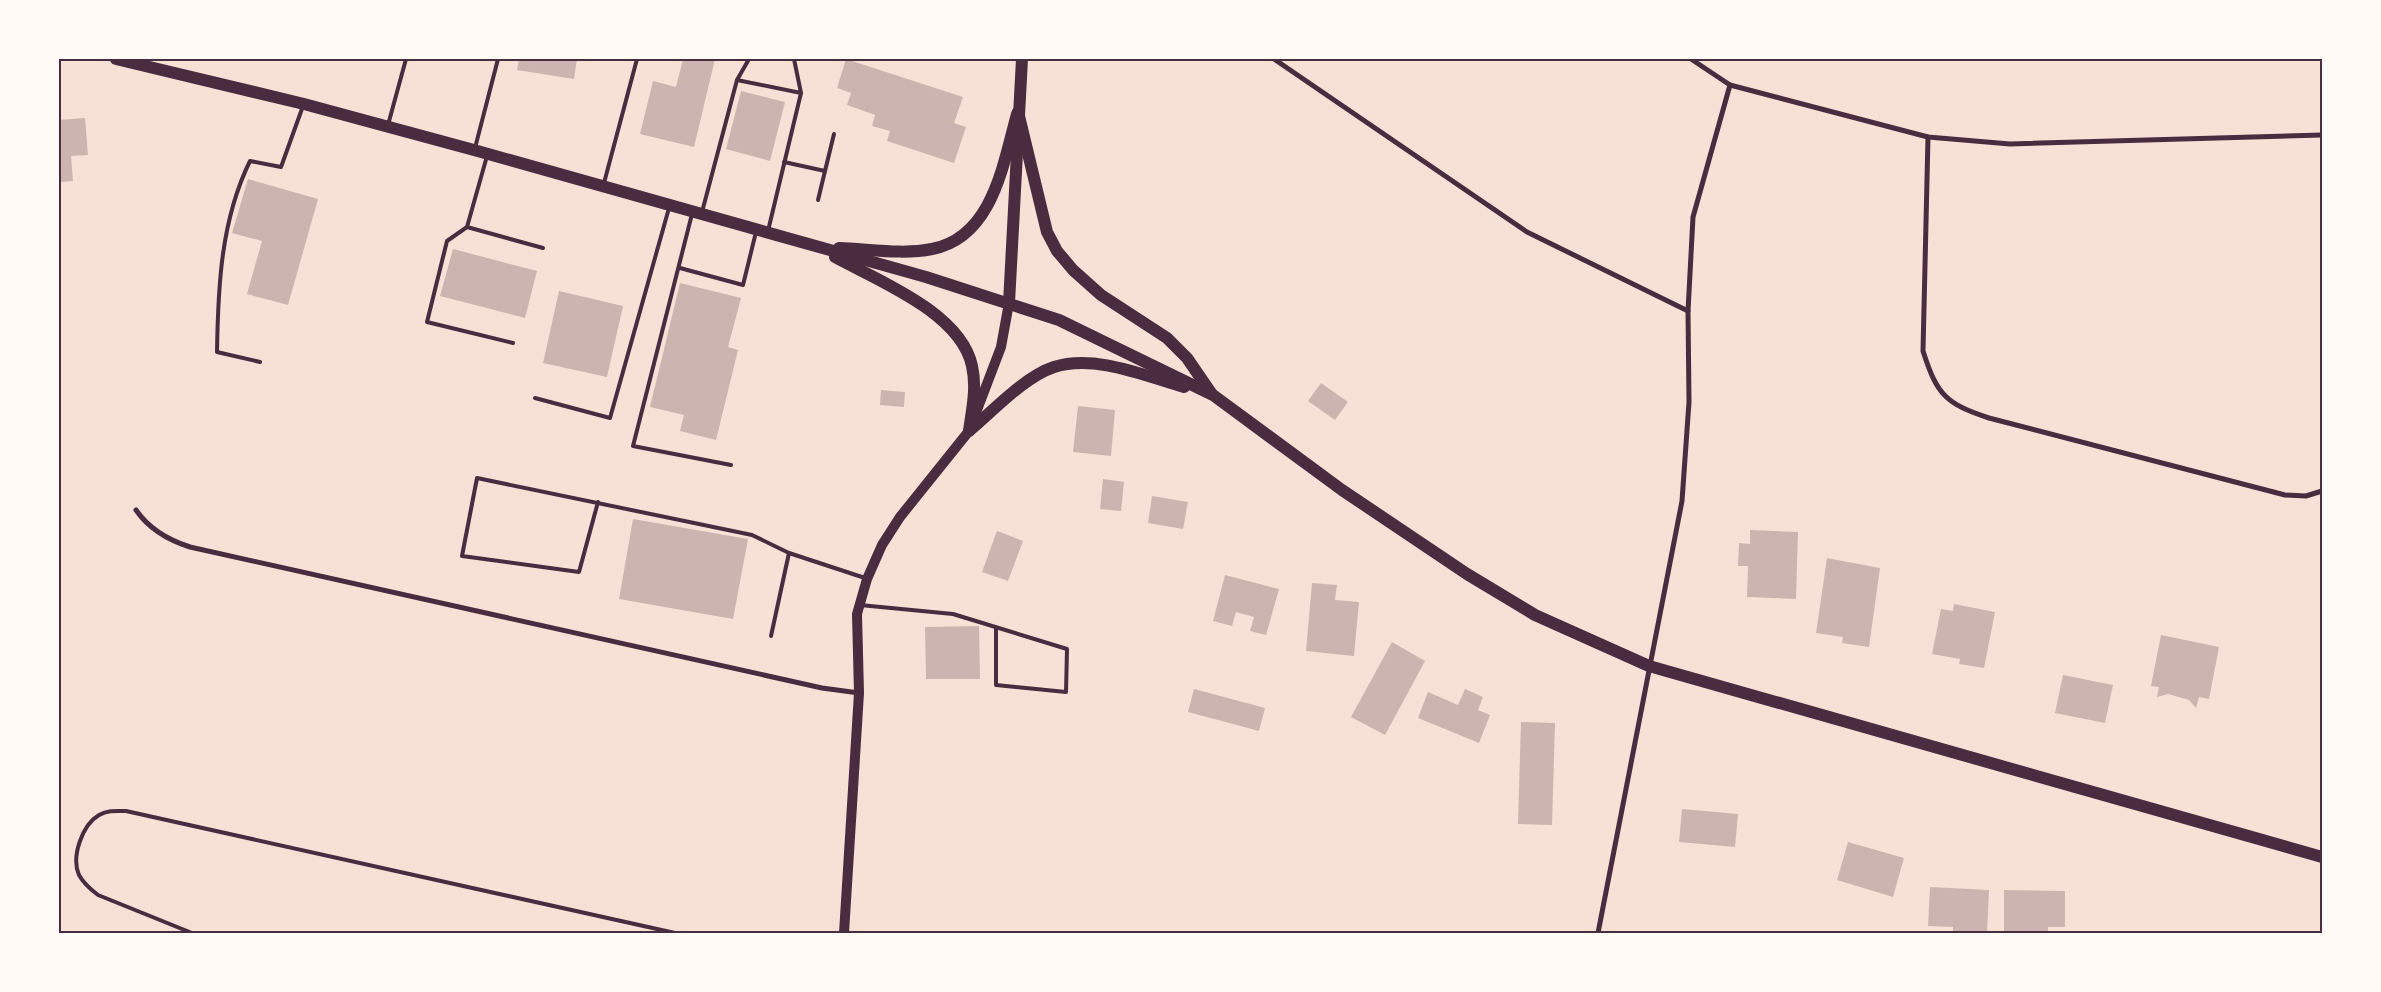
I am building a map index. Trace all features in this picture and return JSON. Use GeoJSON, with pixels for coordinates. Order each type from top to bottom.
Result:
{"type":"FeatureCollection","features":[{"type":"Feature","properties":{"kind":"main road"},"geometry":{"type":"LineString","coordinates":[[116,59],[304,104],[474,150],[1009,302],[1082,330],[1213,395],[1342,490],[1467,574],[1535,615],[1649,666],[2322,857]]}},
{"type":"Feature","properties":{"kind":"main road"},"geometry":{"type":"LineString","coordinates":[[969,431],[1001,347],[1009,302],[1022,59]]}},
{"type":"Feature","properties":{"kind":"main road"},"geometry":{"type":"LineString","coordinates":[[817,247],[914,251],[950,244],[975,224],[987,208],[995,191],[1018,112]]}},
{"type":"Feature","properties":{"kind":"main road"},"geometry":{"type":"LineString","coordinates":[[1018,112],[1047,232],[1057,251],[1073,270],[1101,295],[1167,338],[1187,358],[1213,395]]}},
{"type":"Feature","properties":{"kind":"main road"},"geometry":{"type":"LineString","coordinates":[[817,247],[924,306],[956,334],[966,349],[972,365],[975,391],[969,431]]}},
{"type":"Feature","properties":{"kind":"main road"},"geometry":{"type":"LineString","coordinates":[[844,933],[859,693],[857,614],[867,578],[882,546],[900,517],[969,431],[1020,387],[1054,367],[1078,364],[1111,366],[1213,395]]}},
{"type":"Feature","properties":{"kind":"street"},"geometry":{"type":"LineString","coordinates":[[1274,59],[1527,232],[1688,311]]}},
{"type":"Feature","properties":{"kind":"street"},"geometry":{"type":"LineString","coordinates":[[1691,59],[1730,85],[1928,137],[2010,144],[2322,135]]}},
{"type":"Feature","properties":{"kind":"street"},"geometry":{"type":"LineString","coordinates":[[1598,933],[1682,501],[1689,402],[1688,311],[1694,217],[1730,85]]}},
{"type":"Feature","properties":{"kind":"street"},"geometry":{"type":"LineString","coordinates":[[1928,137],[1923,351],[1932,377],[1947,399],[1968,411],[1989,418],[2285,495],[2306,496],[2322,491]]}},
{"type":"Feature","properties":{"kind":"street"},"geometry":{"type":"LineString","coordinates":[[136,510],[153,529],[166,538],[190,547],[822,688],[859,693]]}},
{"type":"Feature","properties":{"kind":"lane"},"geometry":{"type":"LineString","coordinates":[[387,127],[406,59]]}},
{"type":"Feature","properties":{"kind":"lane"},"geometry":{"type":"LineString","coordinates":[[474,150],[498,59]]}},
{"type":"Feature","properties":{"kind":"lane"},"geometry":{"type":"LineString","coordinates":[[603,188],[636,59]]}},
{"type":"Feature","properties":{"kind":"lane"},"geometry":{"type":"LineString","coordinates":[[731,465],[633,446],[680,268],[737,80],[749,59]]}},
{"type":"Feature","properties":{"kind":"lane"},"geometry":{"type":"LineString","coordinates":[[680,268],[743,286],[784,162],[801,93],[794,59]]}},
{"type":"Feature","properties":{"kind":"lane"},"geometry":{"type":"LineString","coordinates":[[737,80],[801,93]]}},
{"type":"Feature","properties":{"kind":"lane"},"geometry":{"type":"LineString","coordinates":[[260,362],[216,352],[217,301],[224,239],[242,177],[250,161],[281,167],[304,104]]}},
{"type":"Feature","properties":{"kind":"lane"},"geometry":{"type":"LineString","coordinates":[[818,200],[834,134]]}},
{"type":"Feature","properties":{"kind":"lane"},"geometry":{"type":"LineString","coordinates":[[488,154],[467,227],[447,240],[427,322],[513,343]]}},
{"type":"Feature","properties":{"kind":"lane"},"geometry":{"type":"LineString","coordinates":[[784,162],[825,171]]}},
{"type":"Feature","properties":{"kind":"lane"},"geometry":{"type":"LineString","coordinates":[[535,398],[610,418],[670,206]]}},
{"type":"Feature","properties":{"kind":"lane"},"geometry":{"type":"LineString","coordinates":[[467,227],[543,248]]}},
{"type":"Feature","properties":{"kind":"lane"},"geometry":{"type":"LineString","coordinates":[[598,502],[579,572],[462,556],[477,478],[598,502],[752,535],[789,553],[867,578]]}},
{"type":"Feature","properties":{"kind":"lane"},"geometry":{"type":"LineString","coordinates":[[771,636],[789,553]]}},
{"type":"Feature","properties":{"kind":"lane"},"geometry":{"type":"LineString","coordinates":[[860,605],[953,614],[1067,649],[1066,692],[996,685],[996,628]]}},
{"type":"Feature","properties":{"kind":"lane"},"geometry":{"type":"LineString","coordinates":[[192,933],[98,895],[86,886],[78,873],[76,862],[79,844],[87,826],[98,816],[110,811],[126,810],[675,933]]}},
{"type":"Feature","properties":{"kind":"building"},"geometry":{"type":"Polygon","coordinates":[[[519,59],[577,59],[574,79],[517,70],[519,59]]]}},
{"type":"Feature","properties":{"kind":"building"},"geometry":{"type":"Polygon","coordinates":[[[683,59],[715,59],[694,147],[640,134],[653,81],[676,87],[683,59]]]}},
{"type":"Feature","properties":{"kind":"building"},"geometry":{"type":"Polygon","coordinates":[[[846,59],[963,97],[954,123],[966,127],[954,163],[887,141],[890,131],[872,126],[875,115],[847,105],[851,93],[837,88],[846,59]]]}},
{"type":"Feature","properties":{"kind":"building"},"geometry":{"type":"Polygon","coordinates":[[[741,91],[785,102],[770,161],[726,149],[741,91]]]}},
{"type":"Feature","properties":{"kind":"building"},"geometry":{"type":"Polygon","coordinates":[[[85,118],[88,155],[71,156],[73,181],[59,182],[59,120],[85,118]]]}},
{"type":"Feature","properties":{"kind":"building"},"geometry":{"type":"Polygon","coordinates":[[[248,179],[318,199],[288,305],[247,294],[262,241],[232,233],[248,179]]]}},
{"type":"Feature","properties":{"kind":"building"},"geometry":{"type":"Polygon","coordinates":[[[453,249],[537,271],[525,318],[440,296],[453,249]]]}},
{"type":"Feature","properties":{"kind":"building"},"geometry":{"type":"Polygon","coordinates":[[[680,283],[741,298],[728,347],[738,350],[716,440],[680,431],[684,415],[650,407],[680,283]]]}},
{"type":"Feature","properties":{"kind":"building"},"geometry":{"type":"Polygon","coordinates":[[[559,291],[623,306],[607,377],[543,363],[559,291]]]}},
{"type":"Feature","properties":{"kind":"building"},"geometry":{"type":"Polygon","coordinates":[[[1321,383],[1348,402],[1335,420],[1308,401],[1321,383]]]}},
{"type":"Feature","properties":{"kind":"building"},"geometry":{"type":"Polygon","coordinates":[[[881,390],[905,392],[904,407],[880,405],[881,390]]]}},
{"type":"Feature","properties":{"kind":"building"},"geometry":{"type":"Polygon","coordinates":[[[1078,406],[1115,410],[1111,456],[1073,452],[1078,406]]]}},
{"type":"Feature","properties":{"kind":"building"},"geometry":{"type":"Polygon","coordinates":[[[1103,479],[1124,482],[1121,511],[1100,509],[1103,479]]]}},
{"type":"Feature","properties":{"kind":"building"},"geometry":{"type":"Polygon","coordinates":[[[1152,496],[1188,502],[1183,529],[1148,523],[1152,496]]]}},
{"type":"Feature","properties":{"kind":"building"},"geometry":{"type":"Polygon","coordinates":[[[633,519],[748,539],[733,619],[619,599],[633,519]]]}},
{"type":"Feature","properties":{"kind":"building"},"geometry":{"type":"Polygon","coordinates":[[[1750,530],[1798,532],[1796,599],[1747,597],[1748,566],[1738,566],[1739,543],[1750,544],[1750,530]]]}},
{"type":"Feature","properties":{"kind":"building"},"geometry":{"type":"Polygon","coordinates":[[[997,531],[1023,541],[1008,581],[982,572],[997,531]]]}},
{"type":"Feature","properties":{"kind":"building"},"geometry":{"type":"Polygon","coordinates":[[[1827,558],[1880,568],[1869,647],[1842,643],[1843,637],[1816,633],[1827,558]]]}},
{"type":"Feature","properties":{"kind":"building"},"geometry":{"type":"Polygon","coordinates":[[[1225,575],[1279,589],[1266,635],[1250,631],[1254,617],[1236,612],[1232,626],[1213,621],[1225,575]]]}},
{"type":"Feature","properties":{"kind":"building"},"geometry":{"type":"Polygon","coordinates":[[[1312,583],[1337,585],[1335,600],[1359,602],[1354,656],[1306,651],[1312,583]]]}},
{"type":"Feature","properties":{"kind":"building"},"geometry":{"type":"Polygon","coordinates":[[[1954,604],[1995,612],[1984,668],[1959,664],[1960,659],[1932,654],[1941,609],[1953,611],[1954,604]]]}},
{"type":"Feature","properties":{"kind":"building"},"geometry":{"type":"Polygon","coordinates":[[[979,626],[980,679],[926,679],[925,627],[979,626]]]}},
{"type":"Feature","properties":{"kind":"building"},"geometry":{"type":"Polygon","coordinates":[[[2161,635],[2219,647],[2209,699],[2199,697],[2196,708],[2189,700],[2168,694],[2157,697],[2159,687],[2151,686],[2161,635]]]}},
{"type":"Feature","properties":{"kind":"building"},"geometry":{"type":"Polygon","coordinates":[[[1392,642],[1425,661],[1385,735],[1351,717],[1392,642]]]}},
{"type":"Feature","properties":{"kind":"building"},"geometry":{"type":"Polygon","coordinates":[[[2063,675],[2113,685],[2105,723],[2055,713],[2063,675]]]}},
{"type":"Feature","properties":{"kind":"building"},"geometry":{"type":"Polygon","coordinates":[[[1194,689],[1265,708],[1259,731],[1188,712],[1194,689]]]}},
{"type":"Feature","properties":{"kind":"building"},"geometry":{"type":"Polygon","coordinates":[[[1465,689],[1483,697],[1478,710],[1490,715],[1479,743],[1418,718],[1428,692],[1458,705],[1465,689]]]}},
{"type":"Feature","properties":{"kind":"building"},"geometry":{"type":"Polygon","coordinates":[[[1521,722],[1555,723],[1552,825],[1518,824],[1521,722]]]}},
{"type":"Feature","properties":{"kind":"building"},"geometry":{"type":"Polygon","coordinates":[[[1682,809],[1738,814],[1735,847],[1679,842],[1682,809]]]}},
{"type":"Feature","properties":{"kind":"building"},"geometry":{"type":"Polygon","coordinates":[[[1848,842],[1904,858],[1893,897],[1837,880],[1848,842]]]}},
{"type":"Feature","properties":{"kind":"building"},"geometry":{"type":"Polygon","coordinates":[[[1930,887],[1989,890],[1987,933],[1953,933],[1953,927],[1928,926],[1930,887]]]}},
{"type":"Feature","properties":{"kind":"building"},"geometry":{"type":"Polygon","coordinates":[[[2004,890],[2065,891],[2065,927],[2048,927],[2048,933],[2004,933],[2004,890]]]}}]}
